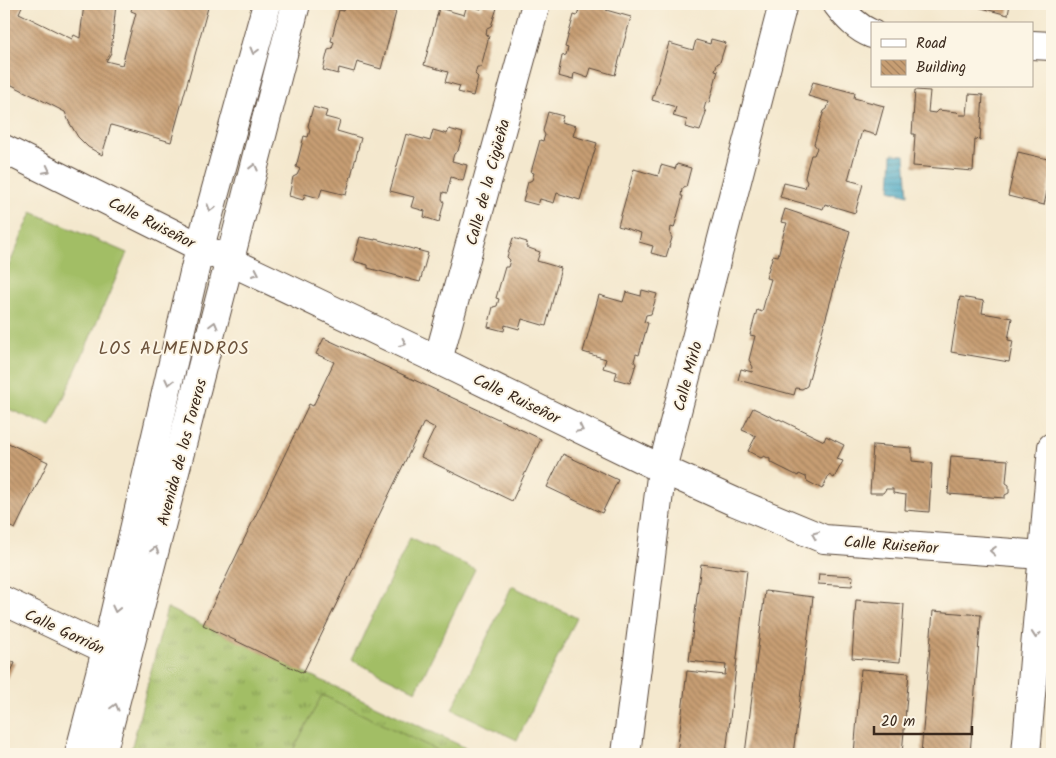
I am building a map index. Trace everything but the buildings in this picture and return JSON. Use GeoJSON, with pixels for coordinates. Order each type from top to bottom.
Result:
{"type":"FeatureCollection","features":[{"type":"Feature","properties":{"kind":"street","name":"Avenida de los Toreros"},"geometry":{"type":"LineString","coordinates":[[102,754],[117,655],[200,246],[267,4]]}},
{"type":"Feature","properties":{"kind":"street","name":"Avenida de los Toreros"},"geometry":{"type":"LineString","coordinates":[[79,754],[117,655],[230,261],[296,4]]}},
{"type":"Feature","properties":{"kind":"street","name":"Calle de la Cigüeña"},"geometry":{"type":"LineString","coordinates":[[438,360],[536,4]]}},
{"type":"Feature","properties":{"kind":"street","name":"Calle Mirlo"},"geometry":{"type":"LineString","coordinates":[[626,754],[662,469],[783,4]]}},
{"type":"Feature","properties":{"kind":"street"},"geometry":{"type":"LineString","coordinates":[[837,4],[862,30],[871,34]]}},
{"type":"Feature","properties":{"kind":"street"},"geometry":{"type":"LineString","coordinates":[[1034,45],[1052,46]]}},
{"type":"Feature","properties":{"kind":"street","name":"Calle Ruiseñor"},"geometry":{"type":"LineString","coordinates":[[4,149],[230,261],[662,469],[735,502],[824,538],[1047,551]]}},
{"type":"Feature","properties":{"kind":"street"},"geometry":{"type":"LineString","coordinates":[[1026,754],[1047,551],[1052,447]]}},
{"type":"Feature","properties":{"kind":"street","name":"Calle Gorrión"},"geometry":{"type":"LineString","coordinates":[[4,602],[117,655]]}},
{"type":"Feature","properties":{"kind":"green space"},"geometry":{"type":"Polygon","coordinates":[[[32,212],[127,253],[51,427],[4,407],[4,277],[32,212]]]}},
{"type":"Feature","properties":{"kind":"green space"},"geometry":{"type":"Polygon","coordinates":[[[410,538],[475,569],[416,691],[351,660],[410,538]]]}},
{"type":"Feature","properties":{"kind":"green space"},"geometry":{"type":"Polygon","coordinates":[[[512,586],[577,618],[517,740],[452,709],[512,586]]]}},
{"type":"Feature","properties":{"kind":"green space"},"geometry":{"type":"Polygon","coordinates":[[[167,608],[479,754],[130,754],[167,608]]]}},
{"type":"Feature","properties":{"kind":"green space"},"geometry":{"type":"Polygon","coordinates":[[[322,695],[445,754],[291,754],[322,695]]]}},
{"type":"Feature","properties":{"kind":"water"},"geometry":{"type":"Polygon","coordinates":[[[892,154],[905,155],[908,195],[890,190],[892,154]]]}},
{"type":"Feature","properties":{"kind":"district","name":"LOS ALMENDROS"},"geometry":{"type":"Point","coordinates":[174,348]}}]}
